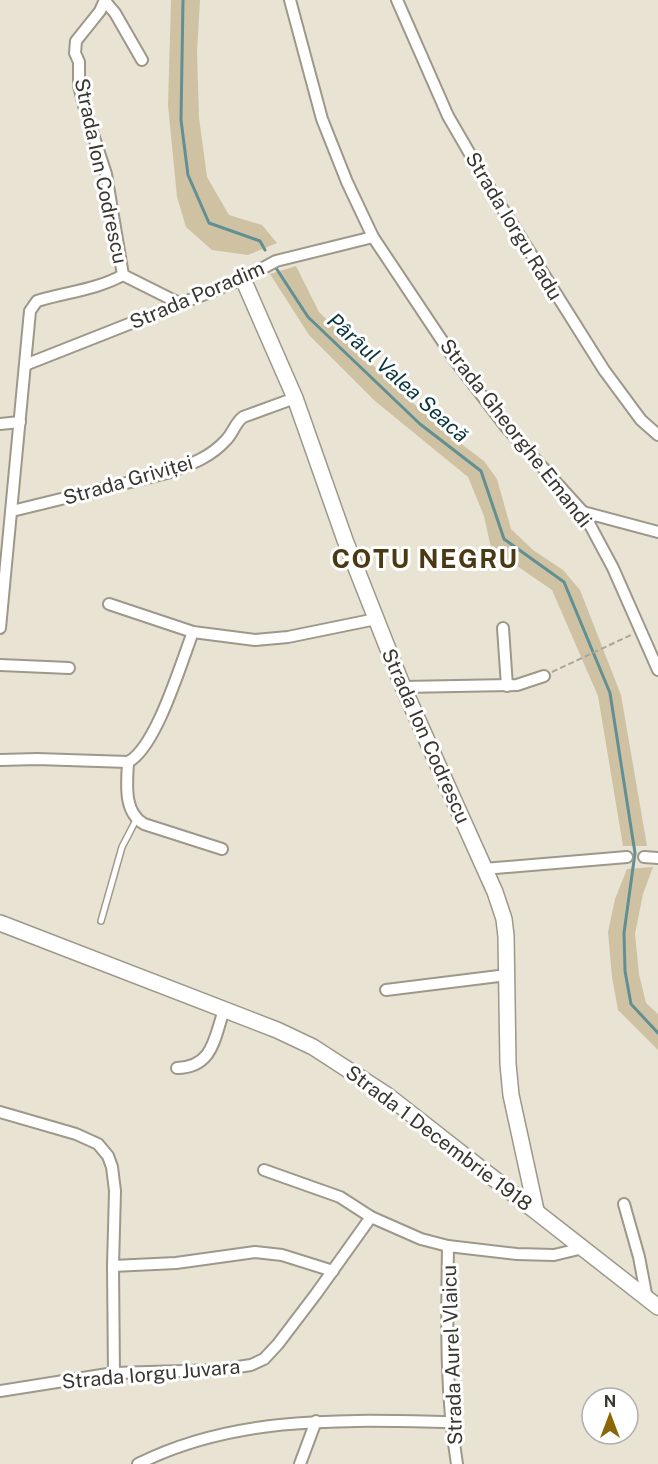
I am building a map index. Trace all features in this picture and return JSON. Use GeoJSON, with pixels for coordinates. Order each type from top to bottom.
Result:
{"type":"FeatureCollection","features":[{"type":"Feature","properties":{"kind":"main road","name":"Strada Ion Codrescu"},"geometry":{"type":"LineString","coordinates":[[249,275],[376,619],[403,687],[495,892],[504,919],[511,1095],[536,1210]]}},
{"type":"Feature","properties":{"kind":"main road","name":"Strada 1 Decembrie 1918"},"geometry":{"type":"LineString","coordinates":[[0,923],[278,1030],[313,1047],[387,1095],[652,1303]]}},
{"type":"Feature","properties":{"kind":"street","name":"Strada Ion Codrescu"},"geometry":{"type":"LineString","coordinates":[[105,0],[100,11],[76,41],[75,53],[79,62],[80,86],[86,113],[106,174],[123,275],[179,303]]}},
{"type":"Feature","properties":{"kind":"street"},"geometry":{"type":"LineString","coordinates":[[105,0],[142,60]]}},
{"type":"Feature","properties":{"kind":"street","name":"Strada Gheorghe Emandi"},"geometry":{"type":"LineString","coordinates":[[290,0],[322,119],[347,182],[373,237],[457,363],[506,427],[583,512],[614,568],[658,670]]}},
{"type":"Feature","properties":{"kind":"street","name":"Strada Iorgu Radu"},"geometry":{"type":"LineString","coordinates":[[397,0],[448,116],[492,192],[604,370],[641,420],[658,435]]}},
{"type":"Feature","properties":{"kind":"street","name":"Strada Poradim"},"geometry":{"type":"LineString","coordinates":[[26,365],[249,275],[276,261],[373,237]]}},
{"type":"Feature","properties":{"kind":"street"},"geometry":{"type":"LineString","coordinates":[[0,628],[30,311],[37,301],[111,282],[123,275]]}},
{"type":"Feature","properties":{"kind":"street","name":"Strada Griviței"},"geometry":{"type":"LineString","coordinates":[[12,511],[167,473],[192,464],[210,455],[219,447],[243,417],[295,398]]}},
{"type":"Feature","properties":{"kind":"street"},"geometry":{"type":"LineString","coordinates":[[0,424],[20,422]]}},
{"type":"Feature","properties":{"kind":"street"},"geometry":{"type":"LineString","coordinates":[[583,512],[658,532]]}},
{"type":"Feature","properties":{"kind":"street"},"geometry":{"type":"LineString","coordinates":[[109,604],[193,632],[270,640],[376,619]]}},
{"type":"Feature","properties":{"kind":"street"},"geometry":{"type":"LineString","coordinates":[[503,628],[507,686]]}},
{"type":"Feature","properties":{"kind":"street"},"geometry":{"type":"LineString","coordinates":[[0,760],[128,762],[134,759],[153,732],[193,632]]}},
{"type":"Feature","properties":{"kind":"street"},"geometry":{"type":"LineString","coordinates":[[0,665],[69,668]]}},
{"type":"Feature","properties":{"kind":"street"},"geometry":{"type":"LineString","coordinates":[[403,687],[507,686],[518,685],[544,676]]}},
{"type":"Feature","properties":{"kind":"street"},"geometry":{"type":"LineString","coordinates":[[128,762],[130,812],[136,820],[222,849]]}},
{"type":"Feature","properties":{"kind":"street"},"geometry":{"type":"LineString","coordinates":[[484,869],[627,857]]}},
{"type":"Feature","properties":{"kind":"street"},"geometry":{"type":"LineString","coordinates":[[644,857],[658,858]]}},
{"type":"Feature","properties":{"kind":"street"},"geometry":{"type":"LineString","coordinates":[[386,990],[507,975]]}},
{"type":"Feature","properties":{"kind":"street"},"geometry":{"type":"LineString","coordinates":[[177,1068],[191,1068],[205,1058],[210,1051],[224,1010]]}},
{"type":"Feature","properties":{"kind":"street"},"geometry":{"type":"LineString","coordinates":[[0,1112],[76,1134],[98,1144],[108,1156],[115,1191],[112,1266],[114,1374]]}},
{"type":"Feature","properties":{"kind":"street"},"geometry":{"type":"LineString","coordinates":[[264,1170],[340,1197],[371,1217],[421,1239],[448,1246],[517,1254],[554,1255],[583,1248]]}},
{"type":"Feature","properties":{"kind":"street"},"geometry":{"type":"LineString","coordinates":[[624,1204],[652,1303]]}},
{"type":"Feature","properties":{"kind":"street","name":"Strada Iorgu Juvara"},"geometry":{"type":"LineString","coordinates":[[0,1391],[114,1374],[218,1370],[251,1365],[264,1359],[278,1344],[371,1217]]}},
{"type":"Feature","properties":{"kind":"street","name":"Strada Aurel Vlaicu"},"geometry":{"type":"LineString","coordinates":[[448,1246],[447,1336],[450,1422],[457,1464]]}},
{"type":"Feature","properties":{"kind":"street"},"geometry":{"type":"LineString","coordinates":[[112,1266],[176,1263],[255,1252],[282,1255],[333,1271]]}},
{"type":"Feature","properties":{"kind":"street"},"geometry":{"type":"LineString","coordinates":[[300,1464],[316,1421]]}},
{"type":"Feature","properties":{"kind":"street"},"geometry":{"type":"LineString","coordinates":[[138,1464],[179,1446],[241,1430],[316,1421],[450,1422]]}},
{"type":"Feature","properties":{"kind":"lane"},"geometry":{"type":"LineString","coordinates":[[100,921],[122,847],[136,820]]}},
{"type":"Feature","properties":{"kind":"path"},"geometry":{"type":"LineString","coordinates":[[544,676],[641,630]]}},
{"type":"Feature","properties":{"kind":"shaded area"},"geometry":{"type":"Polygon","coordinates":[[[171,0],[200,0],[197,52],[199,118],[207,177],[229,215],[262,225],[277,243],[248,255],[212,250],[186,227],[177,197],[168,105],[171,0]]]}},
{"type":"Feature","properties":{"kind":"shaded area"},"geometry":{"type":"Polygon","coordinates":[[[296,266],[319,312],[398,390],[452,437],[484,461],[497,479],[511,529],[533,550],[563,570],[580,590],[621,695],[647,846],[623,846],[598,696],[552,590],[491,548],[484,516],[468,477],[375,401],[309,335],[270,274],[296,266]]]}},
{"type":"Feature","properties":{"kind":"shaded area"},"geometry":{"type":"Polygon","coordinates":[[[653,867],[643,894],[635,934],[639,974],[646,1003],[658,1014],[658,1050],[618,1010],[608,932],[615,899],[627,869],[653,867]]]}},
{"type":"Feature","properties":{"kind":"waterway","name":"Pârâul Valea Seacă"},"geometry":{"type":"LineString","coordinates":[[183,0],[181,120],[188,175],[209,223],[260,241],[265,250]]}},
{"type":"Feature","properties":{"kind":"waterway","name":"Pârâul Valea Seacă"},"geometry":{"type":"LineString","coordinates":[[276,268],[308,317],[420,424],[481,471],[504,539],[564,582],[610,693],[635,853],[624,933],[625,971],[631,1004],[658,1033]]}},
{"type":"Feature","properties":{"kind":"district","name":"COTU NEGRU"},"geometry":{"type":"Point","coordinates":[425,559]}}]}
